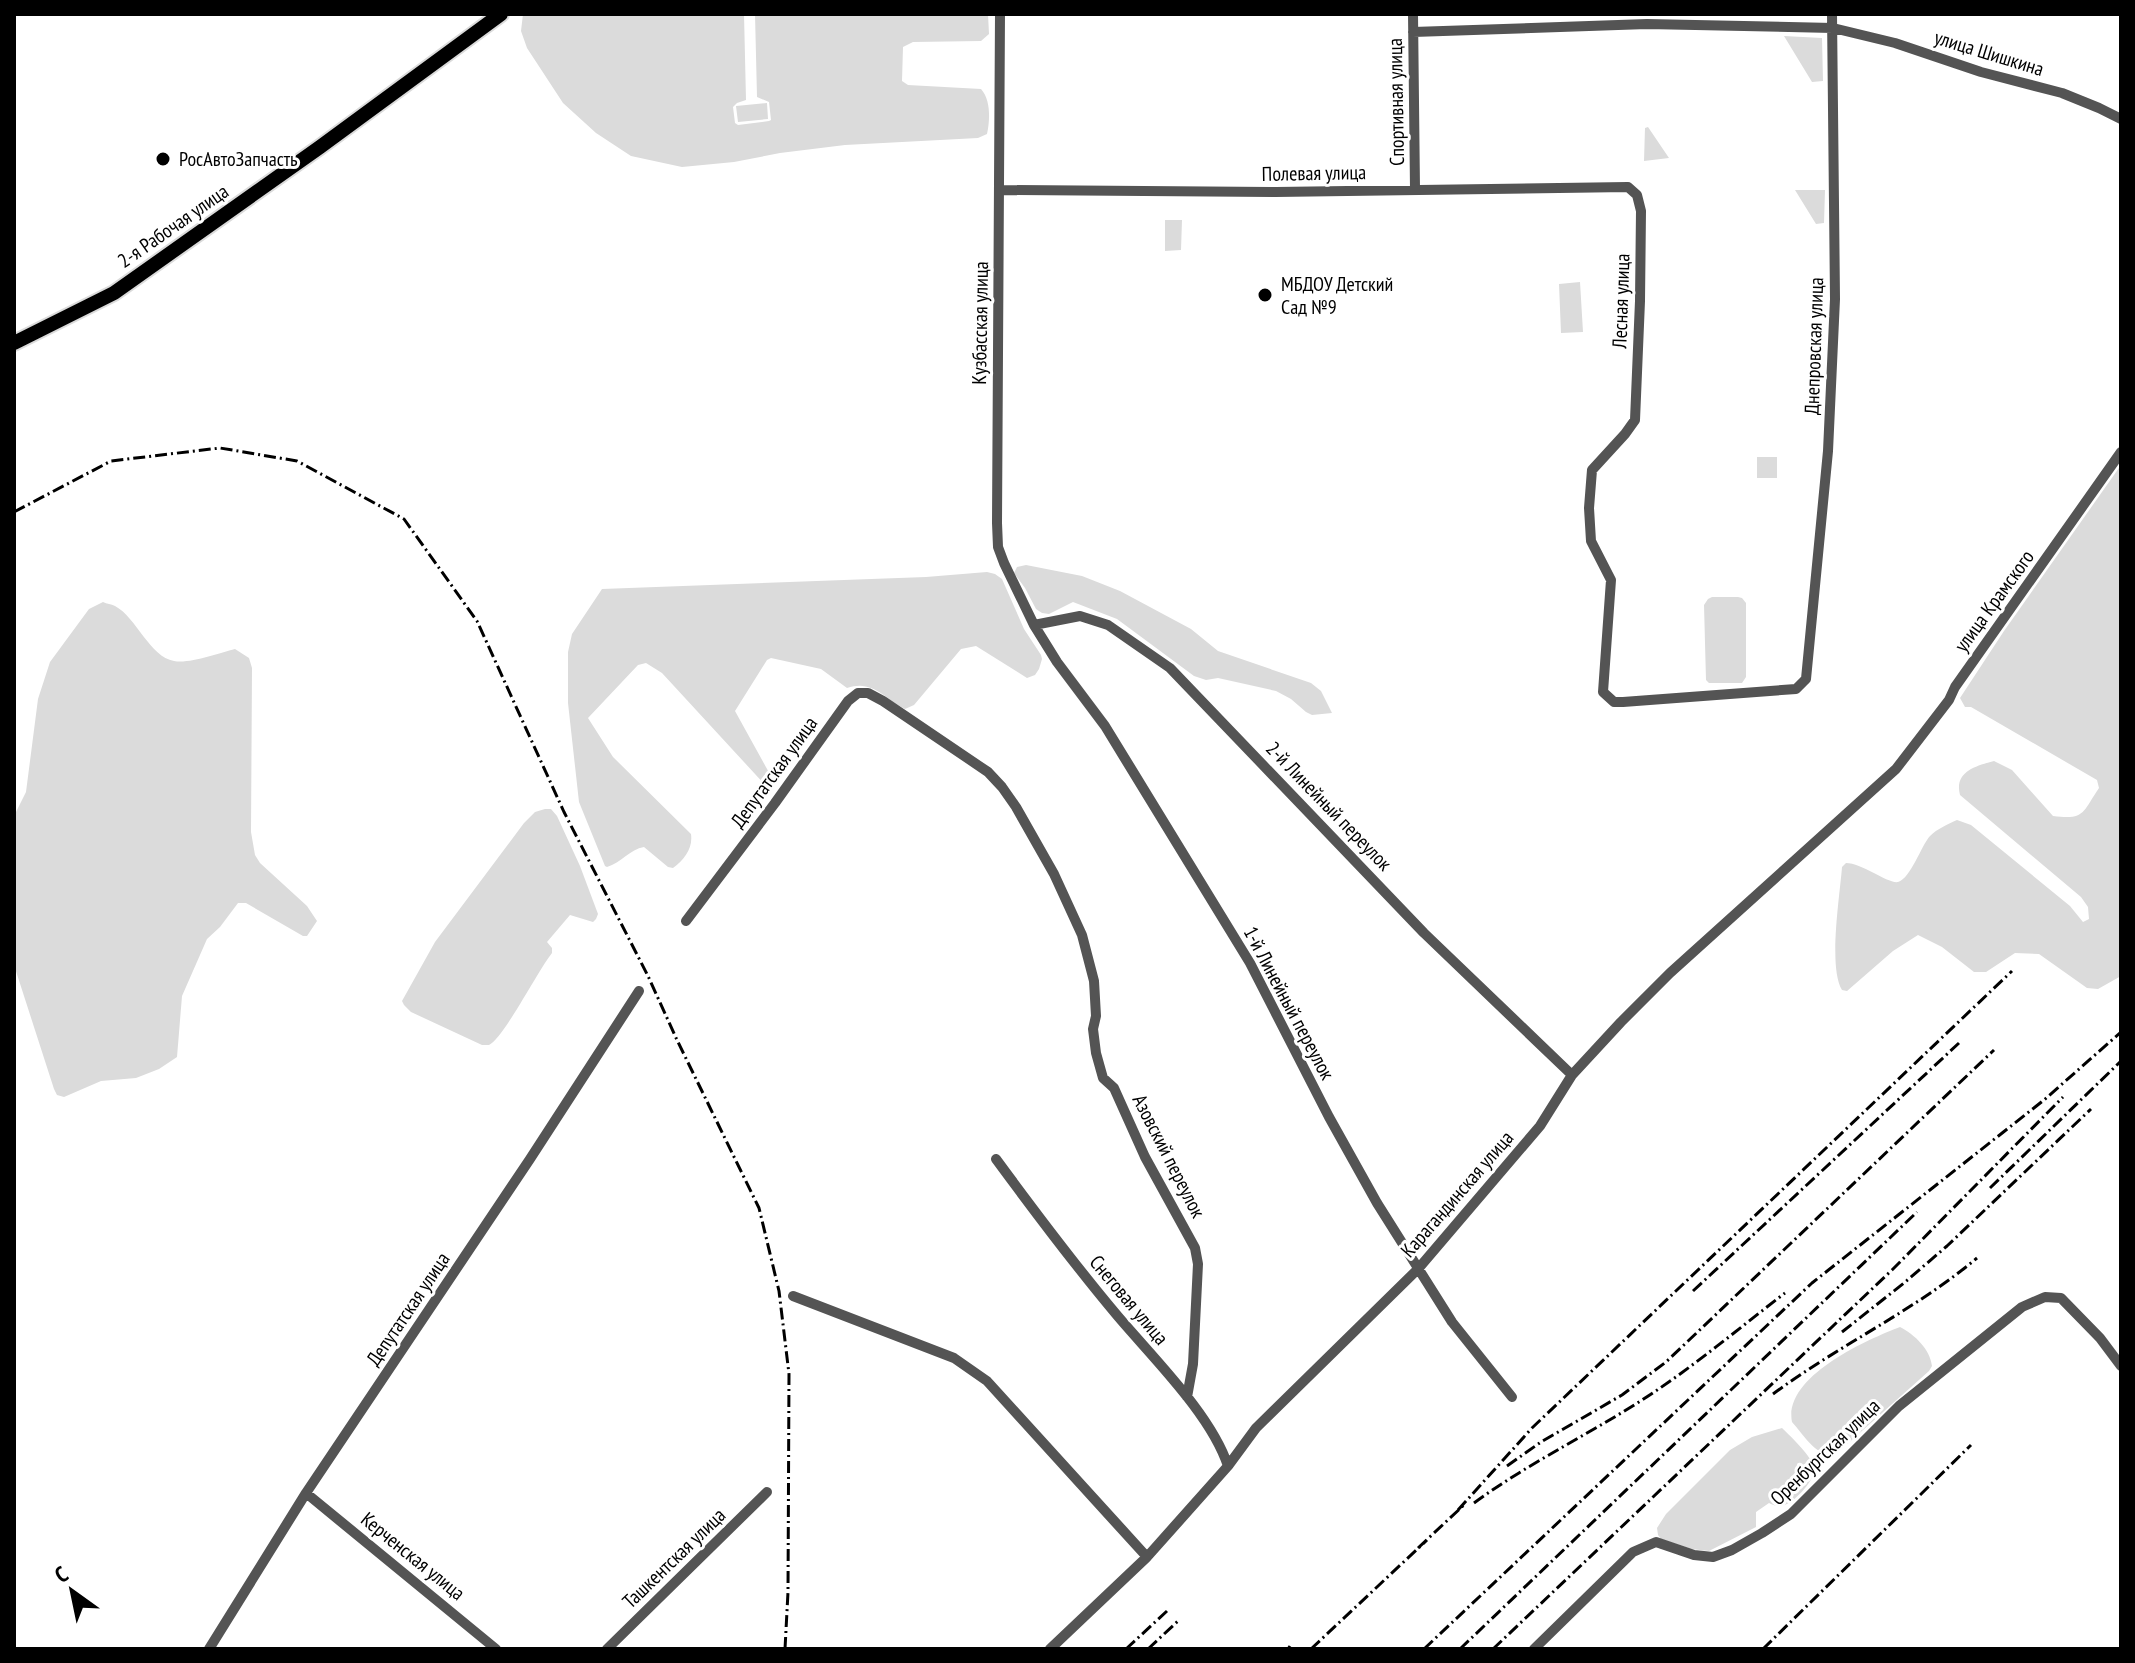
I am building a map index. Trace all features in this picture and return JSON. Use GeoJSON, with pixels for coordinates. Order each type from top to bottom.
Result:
{"type":"FeatureCollection","features":[{"type":"Feature","properties":{"kind":"main road","name":"2-я Рабочая улица"},"geometry":{"type":"LineString","coordinates":[[14,343],[114,293],[501,14]]}},
{"type":"Feature","properties":{"kind":"street","name":"Кузбасская улица"},"geometry":{"type":"LineString","coordinates":[[1000,14],[998,547],[1034,625]]}},
{"type":"Feature","properties":{"kind":"street","name":"Спортивная улица"},"geometry":{"type":"LineString","coordinates":[[1413,14],[1415,189]]}},
{"type":"Feature","properties":{"kind":"street","name":"Днепровская улица"},"geometry":{"type":"LineString","coordinates":[[1635,420],[1592,470],[1589,508],[1591,541],[1611,580],[1603,692],[1614,702],[1796,689],[1806,679],[1828,451],[1836,241],[1832,14]]}},
{"type":"Feature","properties":{"kind":"street","name":"улица Шишкина"},"geometry":{"type":"LineString","coordinates":[[1413,32],[1647,24],[1833,28],[1895,43],[1981,72],[2062,93],[2121,119]]}},
{"type":"Feature","properties":{"kind":"street","name":"Полевая улица"},"geometry":{"type":"LineString","coordinates":[[1000,190],[1276,192],[1628,187]]}},
{"type":"Feature","properties":{"kind":"street","name":"Лесная улица"},"geometry":{"type":"LineString","coordinates":[[1628,187],[1637,195],[1641,211],[1635,420]]}},
{"type":"Feature","properties":{"kind":"street","name":"улица Крамского"},"geometry":{"type":"LineString","coordinates":[[1896,769],[1949,700],[1955,687],[2121,452]]}},
{"type":"Feature","properties":{"kind":"street","name":"2-й Линейный переулок"},"geometry":{"type":"LineString","coordinates":[[1034,625],[1080,616],[1094,620],[1108,625],[1170,668],[1424,933],[1572,1075]]}},
{"type":"Feature","properties":{"kind":"street","name":"1-й Линейный переулок"},"geometry":{"type":"LineString","coordinates":[[1034,625],[1057,662],[1105,726],[1234,936],[1377,1203],[1460,1333],[1512,1397]]}},
{"type":"Feature","properties":{"kind":"street","name":"Депутатская улица"},"geometry":{"type":"LineString","coordinates":[[686,921],[848,701],[858,693],[868,693]]}},
{"type":"Feature","properties":{"kind":"street","name":"Азовский переулок"},"geometry":{"type":"LineString","coordinates":[[868,693],[967,757],[1002,787],[1054,874],[1082,935],[1094,981],[1096,1016],[1093,1029],[1103,1078],[1114,1088],[1145,1157],[1195,1248],[1198,1264],[1193,1364],[1187,1397]]}},
{"type":"Feature","properties":{"kind":"street","name":"Карагандинская улица"},"geometry":{"type":"LineString","coordinates":[[1050,1649],[1147,1557],[1228,1466],[1256,1428],[1418,1269],[1540,1126],[1572,1075],[1621,1022],[1670,973],[1896,769]]}},
{"type":"Feature","properties":{"kind":"street","name":"Депутатская улица"},"geometry":{"type":"LineString","coordinates":[[209,1649],[306,1493],[639,991]]}},
{"type":"Feature","properties":{"kind":"street","name":"Снеговая улица"},"geometry":{"type":"LineString","coordinates":[[996,1159],[1064,1251],[1187,1397],[1222,1449],[1228,1466]]}},
{"type":"Feature","properties":{"kind":"street"},"geometry":{"type":"LineString","coordinates":[[793,1296],[954,1358],[987,1381],[1147,1557]]}},
{"type":"Feature","properties":{"kind":"street","name":"Оренбургская улица"},"geometry":{"type":"LineString","coordinates":[[1534,1649],[1633,1552],[1656,1542],[1694,1555],[1713,1557],[1732,1550],[1791,1514],[1899,1406],[2022,1307],[2045,1297],[2061,1298],[2100,1338],[2121,1366]]}},
{"type":"Feature","properties":{"kind":"street","name":"Ташкентская улица"},"geometry":{"type":"LineString","coordinates":[[607,1649],[767,1492]]}},
{"type":"Feature","properties":{"kind":"street","name":"Керченская улица"},"geometry":{"type":"LineString","coordinates":[[306,1493],[496,1649]]}},
{"type":"Feature","properties":{"kind":"shaded area"},"geometry":{"type":"Polygon","coordinates":[[[523,14],[744,14],[746,100],[733,107],[738,125],[771,120],[769,102],[757,97],[755,14],[988,14],[989,34],[981,41],[913,42],[903,47],[902,81],[908,85],[981,89],[988,104],[987,134],[978,138],[845,145],[682,167],[631,156],[596,133],[563,103],[527,48],[521,31],[523,14]]]}},
{"type":"Feature","properties":{"kind":"shaded area"},"geometry":{"type":"Polygon","coordinates":[[[1784,36],[1822,38],[1823,81],[1812,82],[1784,36]]]}},
{"type":"Feature","properties":{"kind":"shaded area"},"geometry":{"type":"Polygon","coordinates":[[[767,103],[768,119],[738,122],[736,106],[767,103]]]}},
{"type":"Feature","properties":{"kind":"shaded area"},"geometry":{"type":"Polygon","coordinates":[[[1648,127],[1669,158],[1644,161],[1645,128],[1648,127]]]}},
{"type":"Feature","properties":{"kind":"shaded area"},"geometry":{"type":"Polygon","coordinates":[[[1795,190],[1825,190],[1824,223],[1816,224],[1795,190]]]}},
{"type":"Feature","properties":{"kind":"shaded area"},"geometry":{"type":"Polygon","coordinates":[[[1165,220],[1182,220],[1181,250],[1165,251],[1165,220]]]}},
{"type":"Feature","properties":{"kind":"shaded area"},"geometry":{"type":"Polygon","coordinates":[[[1580,282],[1583,332],[1561,333],[1559,284],[1580,282]]]}},
{"type":"Feature","properties":{"kind":"shaded area"},"geometry":{"type":"Polygon","coordinates":[[[1757,457],[1777,457],[1777,478],[1757,478],[1757,457]]]}},
{"type":"Feature","properties":{"kind":"shaded area"},"geometry":{"type":"Polygon","coordinates":[[[2121,465],[2121,976],[2098,989],[2087,988],[2039,954],[2015,953],[1986,972],[1974,972],[1942,947],[1918,935],[1893,951],[1847,991],[1842,990],[1835,948],[1842,867],[1846,863],[1852,864],[1898,882],[1907,875],[1930,836],[1957,820],[1971,825],[2070,906],[2083,922],[2089,919],[2088,907],[2081,897],[1960,795],[1959,787],[1968,771],[1994,761],[2012,770],[2053,816],[2071,817],[2085,809],[2099,788],[2097,780],[1971,707],[1965,707],[1960,698],[2121,465]]]}},
{"type":"Feature","properties":{"kind":"shaded area"},"geometry":{"type":"Polygon","coordinates":[[[1026,565],[1082,576],[1120,591],[1191,629],[1218,651],[1311,683],[1321,691],[1332,713],[1312,715],[1276,691],[1194,676],[1117,619],[1073,602],[1049,614],[1042,613],[1036,609],[1014,573],[1017,567],[1026,565]]]}},
{"type":"Feature","properties":{"kind":"shaded area"},"geometry":{"type":"Polygon","coordinates":[[[987,572],[1002,579],[1024,629],[1041,655],[1035,675],[1027,678],[976,646],[961,649],[914,705],[905,709],[871,688],[847,688],[821,669],[771,658],[735,711],[772,778],[767,787],[662,673],[646,663],[638,665],[588,718],[613,757],[691,834],[691,844],[673,868],[644,847],[605,866],[579,802],[568,703],[568,652],[572,634],[602,589],[987,572]]]}},
{"type":"Feature","properties":{"kind":"shaded area"},"geometry":{"type":"Polygon","coordinates":[[[1712,597],[1738,597],[1746,603],[1746,677],[1742,683],[1709,683],[1706,680],[1704,605],[1712,597]]]}},
{"type":"Feature","properties":{"kind":"shaded area"},"geometry":{"type":"Polygon","coordinates":[[[103,602],[123,611],[150,645],[165,658],[188,661],[235,649],[249,658],[252,668],[251,832],[255,855],[307,906],[317,921],[307,936],[303,936],[246,903],[238,903],[207,939],[182,996],[177,1057],[159,1069],[136,1078],[101,1081],[64,1097],[57,1095],[54,1089],[14,965],[14,816],[26,792],[38,699],[50,662],[89,609],[103,602]]]}},
{"type":"Feature","properties":{"kind":"shaded area"},"geometry":{"type":"Polygon","coordinates":[[[551,809],[557,816],[598,914],[593,922],[570,915],[547,942],[552,953],[512,1017],[495,1040],[489,1045],[482,1045],[411,1012],[402,1001],[435,942],[524,823],[535,812],[551,809]]]}},
{"type":"Feature","properties":{"kind":"shaded area"},"geometry":{"type":"Polygon","coordinates":[[[1900,1327],[1925,1348],[1931,1360],[1929,1371],[1835,1455],[1822,1453],[1792,1422],[1793,1406],[1800,1390],[1830,1362],[1900,1327]]]}},
{"type":"Feature","properties":{"kind":"shaded area"},"geometry":{"type":"Polygon","coordinates":[[[1782,1428],[1805,1452],[1814,1468],[1808,1485],[1797,1496],[1782,1506],[1769,1503],[1756,1512],[1756,1527],[1709,1551],[1691,1549],[1661,1539],[1657,1528],[1666,1514],[1730,1450],[1752,1437],[1782,1428]]]}},
{"type":"Feature","properties":{"kind":"railway"},"geometry":{"type":"LineString","coordinates":[[14,512],[111,461],[220,448],[297,461],[404,519],[477,621],[564,812],[648,976],[759,1208],[779,1291],[789,1374],[785,1649]]}},
{"type":"Feature","properties":{"kind":"railway"},"geometry":{"type":"LineString","coordinates":[[1458,1510],[1532,1428],[2012,971]]}},
{"type":"Feature","properties":{"kind":"railway"},"geometry":{"type":"LineString","coordinates":[[1424,1649],[1812,1283],[2044,1100],[2121,1032]]}},
{"type":"Feature","properties":{"kind":"railway"},"geometry":{"type":"LineString","coordinates":[[1693,1291],[1959,1043]]}},
{"type":"Feature","properties":{"kind":"railway"},"geometry":{"type":"LineString","coordinates":[[1507,1466],[1541,1442],[1622,1395],[1666,1362],[1994,1050]]}},
{"type":"Feature","properties":{"kind":"railway"},"geometry":{"type":"LineString","coordinates":[[1990,1188],[2121,1061]]}},
{"type":"Feature","properties":{"kind":"railway"},"geometry":{"type":"LineString","coordinates":[[1493,1649],[1893,1269],[2063,1097]]}},
{"type":"Feature","properties":{"kind":"railway"},"geometry":{"type":"LineString","coordinates":[[1842,1332],[1947,1246],[2091,1109]]}},
{"type":"Feature","properties":{"kind":"railway"},"geometry":{"type":"LineString","coordinates":[[1460,1649],[1917,1212]]}},
{"type":"Feature","properties":{"kind":"railway"},"geometry":{"type":"LineString","coordinates":[[1773,1394],[1928,1295],[1977,1258]]}},
{"type":"Feature","properties":{"kind":"railway"},"geometry":{"type":"LineString","coordinates":[[1474,1503],[1661,1388],[1785,1293]]}},
{"type":"Feature","properties":{"kind":"railway"},"geometry":{"type":"LineString","coordinates":[[1763,1649],[1971,1445]]}},
{"type":"Feature","properties":{"kind":"railway"},"geometry":{"type":"LineString","coordinates":[[1418,1548],[1465,1504]]}},
{"type":"Feature","properties":{"kind":"railway"},"geometry":{"type":"LineString","coordinates":[[1311,1649],[1427,1540]]}},
{"type":"Feature","properties":{"kind":"railway"},"geometry":{"type":"LineString","coordinates":[[1126,1649],[1167,1611]]}},
{"type":"Feature","properties":{"kind":"railway"},"geometry":{"type":"LineString","coordinates":[[1148,1649],[1178,1621]]}},
{"type":"Feature","properties":{"kind":"place","name":"РосАвтоЗапчасть"},"geometry":{"type":"Point","coordinates":[163,159]}},
{"type":"Feature","properties":{"kind":"place","name":"МБДОУ Детский Сад №9"},"geometry":{"type":"Point","coordinates":[1265,295]}}]}
